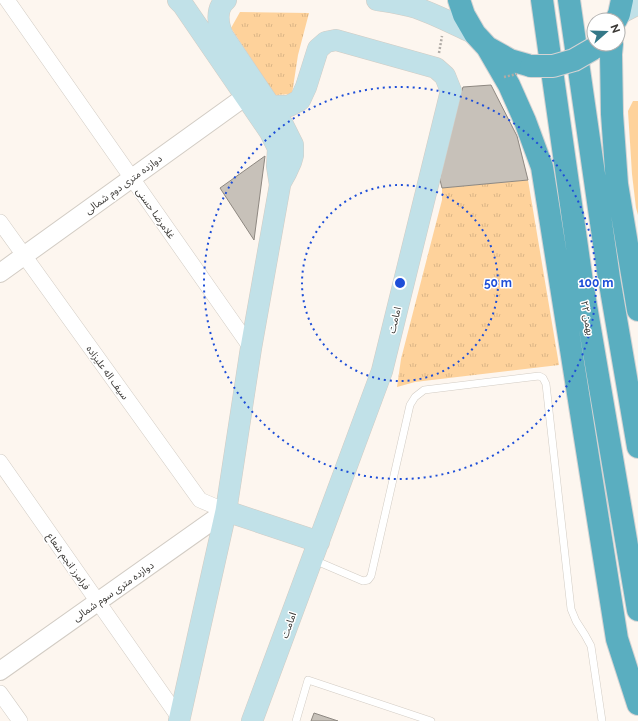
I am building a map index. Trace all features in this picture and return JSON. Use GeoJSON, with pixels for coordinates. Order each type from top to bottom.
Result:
{"type":"FeatureCollection","features":[{"type":"Feature","properties":{"kind":"highway"},"geometry":{"type":"LineString","coordinates":[[459,0],[464,15],[509,85],[525,121],[542,167],[617,639],[638,704]]}},
{"type":"Feature","properties":{"kind":"highway","name":"۲۲ بهمن"},"geometry":{"type":"LineString","coordinates":[[542,0],[582,282],[638,610]]}},
{"type":"Feature","properties":{"kind":"highway"},"geometry":{"type":"LineString","coordinates":[[569,0],[609,278],[638,447]]}},
{"type":"Feature","properties":{"kind":"highway"},"geometry":{"type":"LineString","coordinates":[[481,41],[510,60],[531,66],[553,66],[574,60],[589,52]]}},
{"type":"Feature","properties":{"kind":"highway"},"geometry":{"type":"LineString","coordinates":[[608,52],[611,54],[612,114],[617,184],[638,310]]}},
{"type":"Feature","properties":{"kind":"main road"},"geometry":{"type":"LineString","coordinates":[[178,0],[252,92],[270,106],[283,125],[293,145],[293,154],[280,184],[251,348],[226,511],[180,720]]}},
{"type":"Feature","properties":{"kind":"main road"},"geometry":{"type":"LineString","coordinates":[[226,0],[220,8],[218,17],[219,27],[278,148],[277,166],[280,184]]}},
{"type":"Feature","properties":{"kind":"main road"},"geometry":{"type":"LineString","coordinates":[[377,0],[424,4],[481,41]]}},
{"type":"Feature","properties":{"kind":"main road"},"geometry":{"type":"LineString","coordinates":[[619,11],[638,4]]}},
{"type":"Feature","properties":{"kind":"main road","name":"امامت"},"geometry":{"type":"LineString","coordinates":[[252,721],[382,371],[451,91],[445,76],[436,68],[336,40],[326,42],[318,49],[306,87],[300,100],[289,106],[270,106]]}},
{"type":"Feature","properties":{"kind":"main road"},"geometry":{"type":"LineString","coordinates":[[226,511],[315,551]]}},
{"type":"Feature","properties":{"kind":"street","name":"غلامرضا حسنی"},"geometry":{"type":"LineString","coordinates":[[7,0],[251,348]]}},
{"type":"Feature","properties":{"kind":"street","name":"دوازده متری دوم شمالی"},"geometry":{"type":"LineString","coordinates":[[0,273],[252,92]]}},
{"type":"Feature","properties":{"kind":"street","name":"سیف اله علیزاده"},"geometry":{"type":"LineString","coordinates":[[0,222],[200,500],[226,511]]}},
{"type":"Feature","properties":{"kind":"street","name":"فرامرز انجم شعاع"},"geometry":{"type":"LineString","coordinates":[[0,462],[180,720]]}},
{"type":"Feature","properties":{"kind":"street","name":"دوازده متری سوم شمالی"},"geometry":{"type":"LineString","coordinates":[[0,672],[226,511]]}},
{"type":"Feature","properties":{"kind":"street"},"geometry":{"type":"LineString","coordinates":[[0,693],[20,721]]}},
{"type":"Feature","properties":{"kind":"lane"},"geometry":{"type":"LineString","coordinates":[[315,551],[363,580],[368,580],[371,576],[410,405],[415,397],[424,390],[539,376],[543,378],[546,384],[571,609],[576,621],[591,646],[602,721]]}},
{"type":"Feature","properties":{"kind":"lane"},"geometry":{"type":"LineString","coordinates":[[296,721],[308,680],[431,721]]}},
{"type":"Feature","properties":{"kind":"green space"},"geometry":{"type":"Polygon","coordinates":[[[240,12],[309,13],[298,55],[292,94],[275,95],[231,28],[240,12]]]}},
{"type":"Feature","properties":{"kind":"green space"},"geometry":{"type":"Polygon","coordinates":[[[633,101],[638,101],[638,215],[632,174],[628,111],[633,101]]]}},
{"type":"Feature","properties":{"kind":"green space"},"geometry":{"type":"Polygon","coordinates":[[[528,180],[559,365],[415,382],[397,387],[401,359],[442,200],[442,188],[528,180]]]}},
{"type":"Feature","properties":{"kind":"building"},"geometry":{"type":"Polygon","coordinates":[[[491,85],[517,136],[528,180],[442,188],[440,180],[447,136],[463,87],[491,85]]]}},
{"type":"Feature","properties":{"kind":"building"},"geometry":{"type":"Polygon","coordinates":[[[265,156],[254,240],[220,188],[265,156]]]}},
{"type":"Feature","properties":{"kind":"building"},"geometry":{"type":"Polygon","coordinates":[[[314,713],[338,721],[311,721],[314,713]]]}}]}
